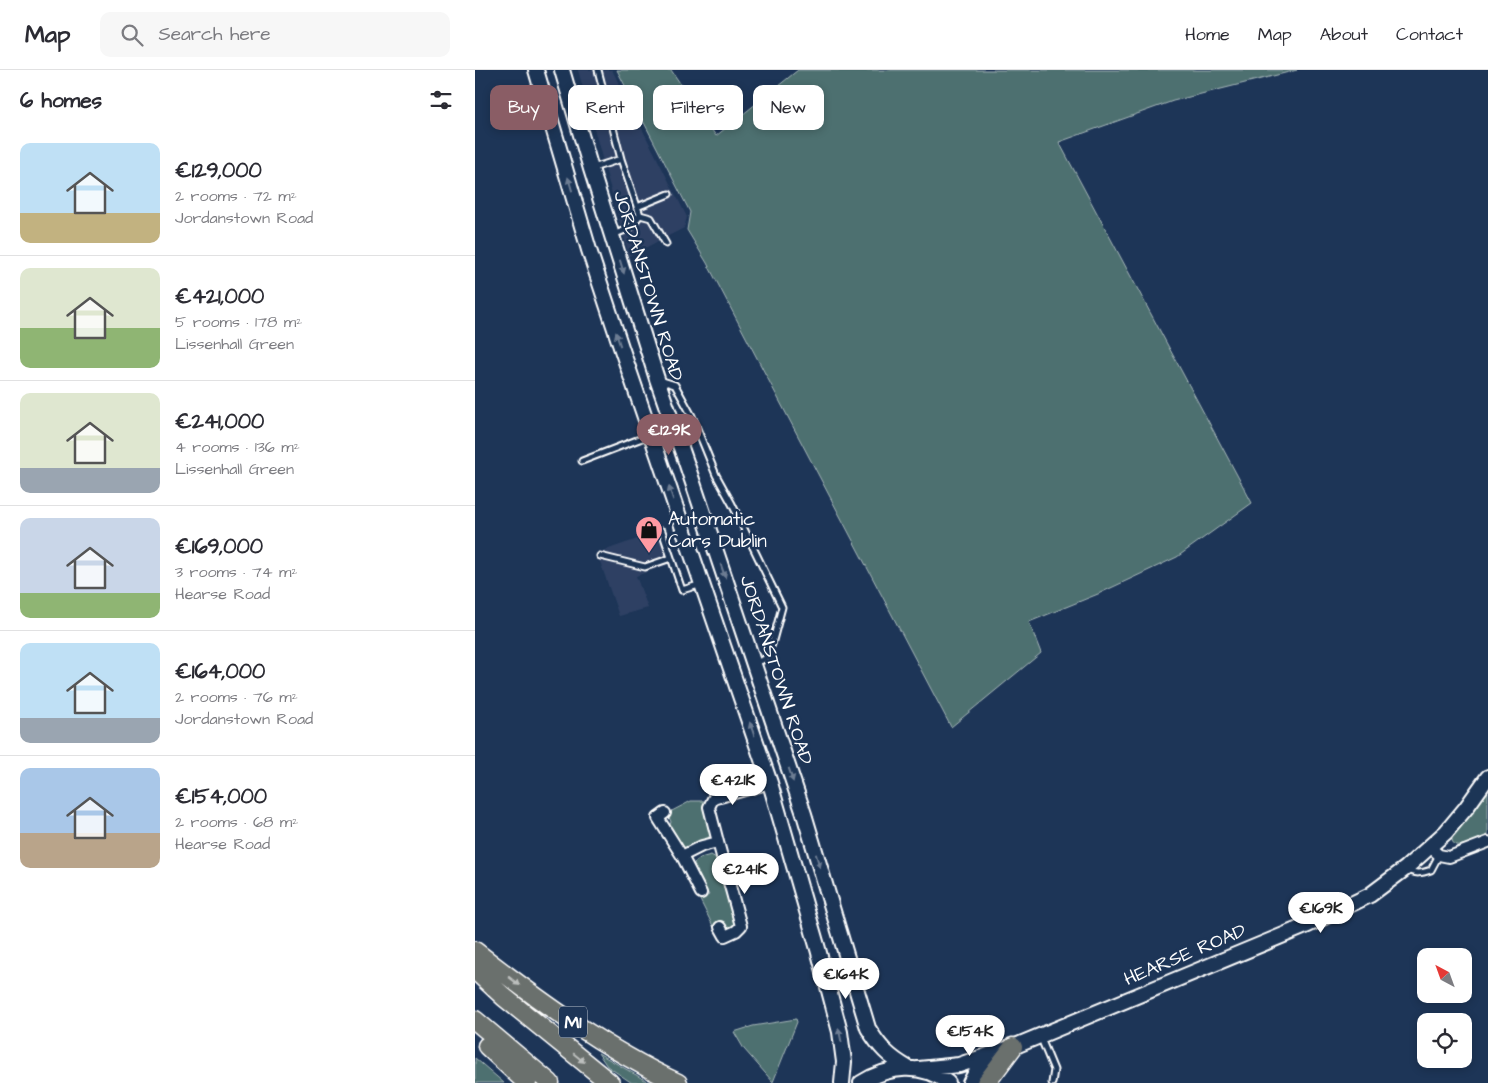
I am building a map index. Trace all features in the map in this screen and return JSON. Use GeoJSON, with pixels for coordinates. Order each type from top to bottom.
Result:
{"type":"FeatureCollection","features":[{"type":"Feature","properties":{"kind":"highway","name":"M1"},"geometry":{"type":"LineString","coordinates":[[475,951],[536,998],[588,1032],[678,1083]]}},
{"type":"Feature","properties":{"kind":"highway","name":"M1"},"geometry":{"type":"LineString","coordinates":[[475,970],[504,998],[610,1083]]}},
{"type":"Feature","properties":{"kind":"highway"},"geometry":{"type":"LineString","coordinates":[[475,1020],[549,1083]]}},
{"type":"Feature","properties":{"kind":"highway"},"geometry":{"type":"LineString","coordinates":[[475,1034],[527,1083]]}},
{"type":"Feature","properties":{"kind":"highway"},"geometry":{"type":"LineString","coordinates":[[986,1083],[1013,1047]]}},
{"type":"Feature","properties":{"kind":"main road"},"geometry":{"type":"LineString","coordinates":[[536,70],[592,259],[770,783],[840,1032],[844,1062],[843,1083]]}},
{"type":"Feature","properties":{"kind":"main road","name":"JORDANSTOWN ROAD"},"geometry":{"type":"LineString","coordinates":[[562,70],[657,379],[755,663],[804,814],[868,1028],[883,1050],[895,1060],[934,1074],[948,1083]]}},
{"type":"Feature","properties":{"kind":"main road","name":"HEARSE ROAD"},"geometry":{"type":"LineString","coordinates":[[861,1083],[890,1071],[959,1065],[996,1054],[1308,925],[1370,895],[1406,868],[1434,851],[1446,832],[1488,777]]}},
{"type":"Feature","properties":{"kind":"main road","name":"HEARSE ROAD"},"geometry":{"type":"LineString","coordinates":[[969,1083],[976,1072],[996,1054]]}},
{"type":"Feature","properties":{"kind":"street"},"geometry":{"type":"LineString","coordinates":[[720,927],[725,936],[736,932],[741,926],[709,807],[713,799],[770,783]]}},
{"type":"Feature","properties":{"kind":"street"},"geometry":{"type":"LineString","coordinates":[[665,814],[658,818],[682,856],[701,893]]}},
{"type":"Feature","properties":{"kind":"street"},"geometry":{"type":"LineString","coordinates":[[682,856],[702,846],[718,842]]}},
{"type":"Feature","properties":{"kind":"street"},"geometry":{"type":"LineString","coordinates":[[1434,851],[1449,857],[1488,842]]}},
{"type":"Feature","properties":{"kind":"lane"},"geometry":{"type":"LineString","coordinates":[[598,70],[621,159],[640,215]]}},
{"type":"Feature","properties":{"kind":"lane"},"geometry":{"type":"LineString","coordinates":[[591,169],[621,159]]}},
{"type":"Feature","properties":{"kind":"lane"},"geometry":{"type":"LineString","coordinates":[[637,207],[669,194]]}},
{"type":"Feature","properties":{"kind":"lane"},"geometry":{"type":"LineString","coordinates":[[612,235],[630,228],[640,215]]}},
{"type":"Feature","properties":{"kind":"lane"},"geometry":{"type":"LineString","coordinates":[[640,215],[651,218],[666,244]]}},
{"type":"Feature","properties":{"kind":"lane"},"geometry":{"type":"LineString","coordinates":[[657,379],[675,385],[692,416],[716,475],[782,607],[772,644],[765,659],[755,663]]}},
{"type":"Feature","properties":{"kind":"lane"},"geometry":{"type":"LineString","coordinates":[[582,461],[651,435]]}},
{"type":"Feature","properties":{"kind":"lane"},"geometry":{"type":"LineString","coordinates":[[662,531],[682,590],[702,584]]}},
{"type":"Feature","properties":{"kind":"lane"},"geometry":{"type":"LineString","coordinates":[[600,556],[645,567],[671,558]]}},
{"type":"Feature","properties":{"kind":"lane"},"geometry":{"type":"LineString","coordinates":[[713,799],[709,782],[730,777]]}},
{"type":"Feature","properties":{"kind":"lane"},"geometry":{"type":"LineString","coordinates":[[1040,1036],[1054,1070],[1052,1083]]}},
{"type":"Feature","properties":{"kind":"shaded area"},"geometry":{"type":"Polygon","coordinates":[[[578,70],[612,70],[620,85],[582,85],[578,70]]]}},
{"type":"Feature","properties":{"kind":"shaded area"},"geometry":{"type":"Polygon","coordinates":[[[594,130],[643,130],[687,217],[684,228],[629,256],[594,130]]]}},
{"type":"Feature","properties":{"kind":"shaded area"},"geometry":{"type":"Polygon","coordinates":[[[658,532],[670,564],[636,576],[648,608],[619,616],[597,553],[658,532]]]}},
{"type":"Feature","properties":{"kind":"green space"},"geometry":{"type":"Polygon","coordinates":[[[617,70],[671,70],[681,85],[653,85],[653,130],[712,130],[716,136],[723,130],[743,130],[743,114],[753,106],[753,130],[824,130],[824,85],[779,85],[798,70],[1297,70],[1173,101],[1059,142],[1252,503],[1177,557],[1098,594],[1029,622],[1041,653],[951,727],[707,263],[687,230],[690,212],[643,121],[643,85],[625,85],[617,70]]]}},
{"type":"Feature","properties":{"kind":"green space"},"geometry":{"type":"Polygon","coordinates":[[[1488,787],[1488,837],[1464,845],[1454,844],[1452,840],[1453,833],[1488,787]]]}},
{"type":"Feature","properties":{"kind":"green space"},"geometry":{"type":"Polygon","coordinates":[[[691,801],[704,801],[706,805],[704,812],[710,835],[706,841],[684,850],[669,827],[671,822],[669,817],[670,812],[691,801]]]}},
{"type":"Feature","properties":{"kind":"green space"},"geometry":{"type":"Polygon","coordinates":[[[711,855],[719,862],[736,926],[732,932],[723,928],[716,932],[700,900],[709,895],[695,871],[694,863],[700,858],[711,855]]]}},
{"type":"Feature","properties":{"kind":"green space"},"geometry":{"type":"Polygon","coordinates":[[[796,1019],[797,1022],[773,1082],[744,1049],[734,1032],[753,1026],[796,1019]]]}},
{"type":"Feature","properties":{"kind":"green space"},"geometry":{"type":"Polygon","coordinates":[[[598,1053],[650,1083],[632,1083],[607,1066],[598,1053]]]}},
{"type":"Feature","properties":{"kind":"green space"},"geometry":{"type":"Polygon","coordinates":[[[475,1058],[504,1083],[475,1083],[475,1058]]]}},
{"type":"Feature","properties":{"kind":"place","name":"Automatic Cars Dublin"},"geometry":{"type":"Point","coordinates":[649,554]}}]}
